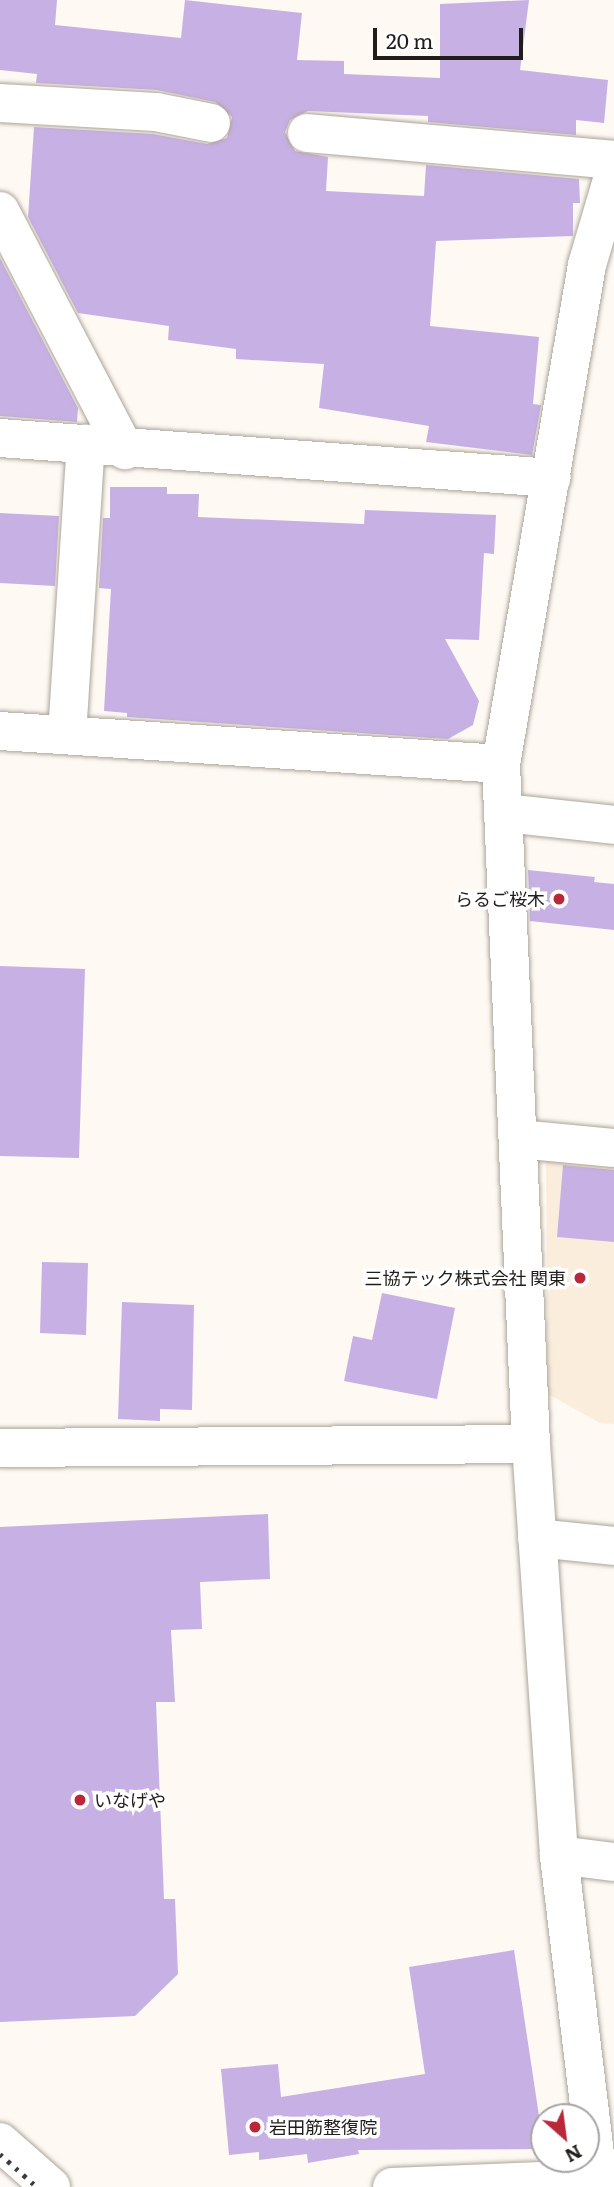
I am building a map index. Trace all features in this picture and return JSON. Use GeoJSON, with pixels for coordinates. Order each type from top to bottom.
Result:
{"type":"FeatureCollection","features":[{"type":"Feature","properties":{"kind":"street"},"geometry":{"type":"LineString","coordinates":[[0,103],[156,112],[211,123]]}},
{"type":"Feature","properties":{"kind":"street"},"geometry":{"type":"LineString","coordinates":[[307,132],[614,160]]}},
{"type":"Feature","properties":{"kind":"street"},"geometry":{"type":"LineString","coordinates":[[392,2187],[603,2180],[598,2054],[559,1855],[531,1444],[501,764],[587,265],[614,173]]}},
{"type":"Feature","properties":{"kind":"street"},"geometry":{"type":"LineString","coordinates":[[0,211],[125,450]]}},
{"type":"Feature","properties":{"kind":"street"},"geometry":{"type":"LineString","coordinates":[[0,438],[86,444],[125,450],[552,478]]}},
{"type":"Feature","properties":{"kind":"street"},"geometry":{"type":"LineString","coordinates":[[67,735],[86,444]]}},
{"type":"Feature","properties":{"kind":"street"},"geometry":{"type":"LineString","coordinates":[[0,732],[501,764]]}},
{"type":"Feature","properties":{"kind":"street"},"geometry":{"type":"LineString","coordinates":[[504,813],[614,825]]}},
{"type":"Feature","properties":{"kind":"street"},"geometry":{"type":"LineString","coordinates":[[519,1139],[614,1148]]}},
{"type":"Feature","properties":{"kind":"street"},"geometry":{"type":"LineString","coordinates":[[0,1448],[531,1444]]}},
{"type":"Feature","properties":{"kind":"street"},"geometry":{"type":"LineString","coordinates":[[537,1538],[614,1546]]}},
{"type":"Feature","properties":{"kind":"street"},"geometry":{"type":"LineString","coordinates":[[559,1855],[614,1862]]}},
{"type":"Feature","properties":{"kind":"street"},"geometry":{"type":"LineString","coordinates":[[0,2141],[51,2187]]}},
{"type":"Feature","properties":{"kind":"shaded area","name":"三協テック株式会社 関東"},"geometry":{"type":"Polygon","coordinates":[[[546,1154],[614,1162],[614,1424],[600,1423],[548,1394],[546,1154]]]}},
{"type":"Feature","properties":{"kind":"building"},"geometry":{"type":"Polygon","coordinates":[[[0,0],[57,0],[55,25],[181,38],[185,0],[302,13],[297,60],[344,61],[344,74],[440,78],[440,4],[529,0],[520,70],[608,80],[604,123],[576,120],[576,135],[428,122],[428,116],[308,111],[290,120],[285,132],[295,151],[328,157],[326,191],[424,196],[426,165],[579,179],[580,203],[573,203],[573,236],[436,241],[430,326],[539,337],[533,404],[541,405],[532,455],[426,442],[429,426],[319,408],[324,364],[236,359],[236,349],[168,340],[169,326],[78,313],[28,217],[34,127],[153,134],[207,144],[227,138],[232,117],[215,102],[157,90],[36,83],[37,74],[0,70],[0,0]]]}},
{"type":"Feature","properties":{"kind":"building"},"geometry":{"type":"Polygon","coordinates":[[[0,258],[78,408],[77,422],[0,416],[0,258]]]}},
{"type":"Feature","properties":{"kind":"building"},"geometry":{"type":"Polygon","coordinates":[[[110,487],[167,487],[167,494],[199,494],[198,517],[364,524],[365,510],[496,515],[494,554],[484,553],[479,640],[445,639],[479,701],[473,725],[448,739],[127,717],[127,713],[104,711],[111,589],[99,588],[103,518],[110,518],[110,487]]]}},
{"type":"Feature","properties":{"kind":"building"},"geometry":{"type":"Polygon","coordinates":[[[0,513],[59,516],[55,586],[0,583],[0,513]]]}},
{"type":"Feature","properties":{"kind":"building","name":"らるご桜木"},"geometry":{"type":"Polygon","coordinates":[[[528,870],[595,877],[594,882],[614,884],[614,930],[530,921],[528,870]]]}},
{"type":"Feature","properties":{"kind":"building"},"geometry":{"type":"Polygon","coordinates":[[[0,966],[85,969],[79,1158],[0,1156],[0,966]]]}},
{"type":"Feature","properties":{"kind":"building"},"geometry":{"type":"Polygon","coordinates":[[[563,1165],[614,1170],[614,1242],[557,1237],[563,1165]]]}},
{"type":"Feature","properties":{"kind":"building"},"geometry":{"type":"Polygon","coordinates":[[[42,1262],[88,1263],[86,1335],[40,1333],[42,1262]]]}},
{"type":"Feature","properties":{"kind":"building"},"geometry":{"type":"Polygon","coordinates":[[[382,1293],[455,1308],[437,1399],[344,1381],[353,1336],[372,1340],[382,1293]]]}},
{"type":"Feature","properties":{"kind":"building"},"geometry":{"type":"Polygon","coordinates":[[[122,1302],[194,1305],[192,1410],[160,1409],[160,1421],[118,1419],[122,1302]]]}},
{"type":"Feature","properties":{"kind":"building","name":"いなげや"},"geometry":{"type":"Polygon","coordinates":[[[268,1514],[270,1579],[200,1582],[202,1629],[171,1630],[175,1702],[156,1702],[164,1899],[175,1899],[178,1974],[135,2016],[0,2022],[0,1527],[268,1514]]]}},
{"type":"Feature","properties":{"kind":"building"},"geometry":{"type":"Polygon","coordinates":[[[514,1950],[537,2103],[530,2103],[530,2149],[358,2150],[359,2154],[308,2163],[307,2154],[259,2160],[259,2152],[229,2155],[221,2069],[278,2064],[281,2097],[425,2074],[409,1967],[514,1950]]]}},
{"type":"Feature","properties":{"kind":"railway"},"geometry":{"type":"LineString","coordinates":[[0,2154],[37,2187]]}},
{"type":"Feature","properties":{"kind":"place","name":"らるご桜木"},"geometry":{"type":"Point","coordinates":[559,899]}},
{"type":"Feature","properties":{"kind":"place","name":"三協テック株式会社 関東"},"geometry":{"type":"Point","coordinates":[580,1278]}},
{"type":"Feature","properties":{"kind":"place","name":"いなげや"},"geometry":{"type":"Point","coordinates":[80,1800]}},
{"type":"Feature","properties":{"kind":"place","name":"岩田筋整復院"},"geometry":{"type":"Point","coordinates":[255,2127]}}]}
